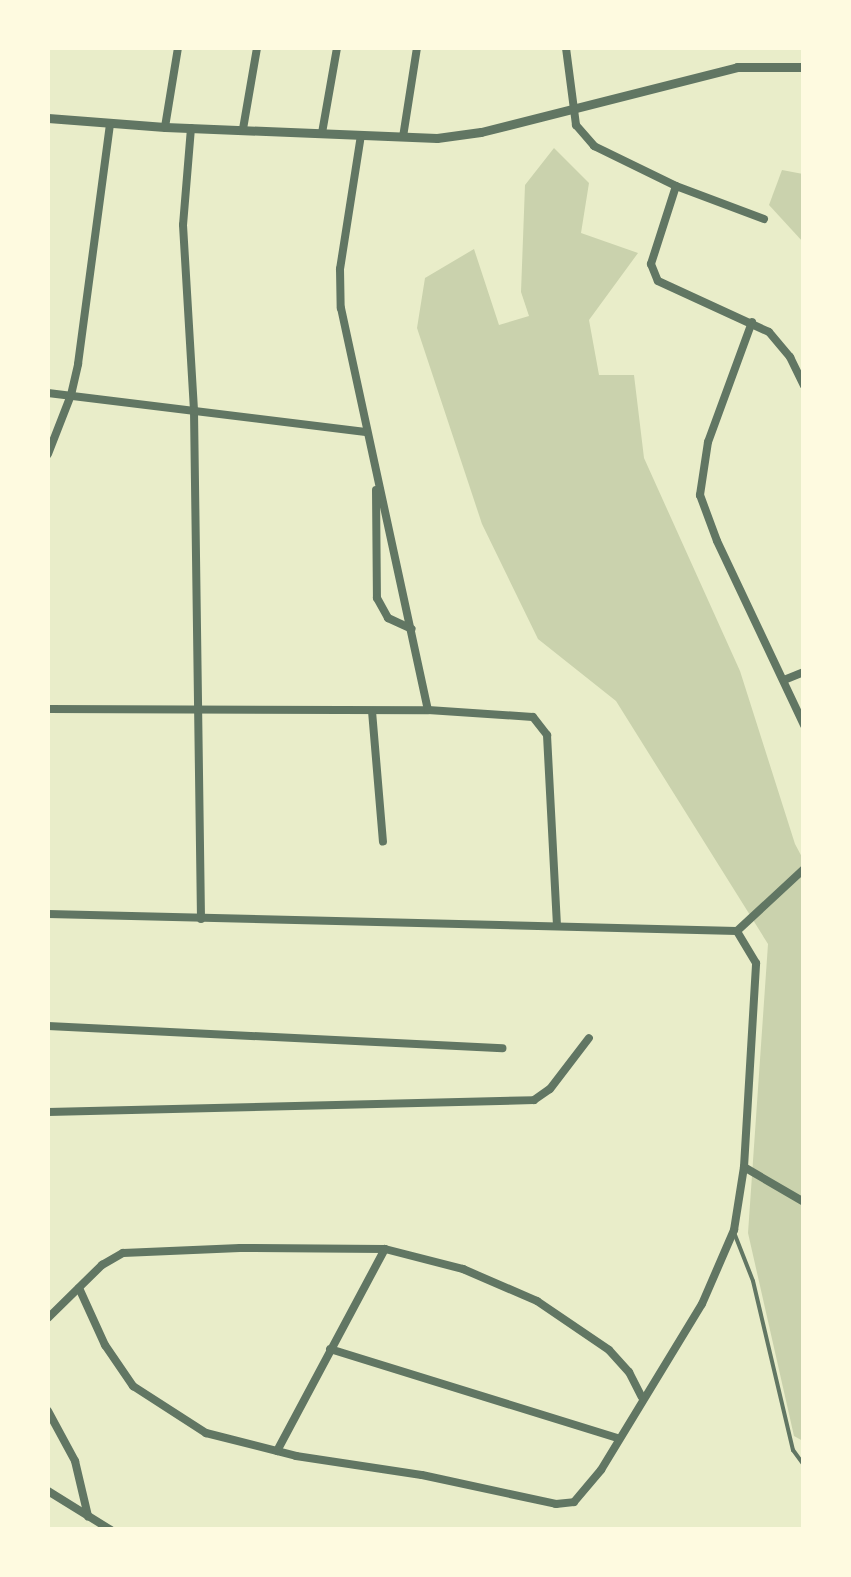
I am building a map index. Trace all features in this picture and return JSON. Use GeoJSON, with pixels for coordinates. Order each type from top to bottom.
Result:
{"type":"FeatureCollection","features":[{"type":"Feature","properties":{"kind":"street"},"geometry":{"type":"LineString","coordinates":[[165,128],[178,48]]}},
{"type":"Feature","properties":{"kind":"street"},"geometry":{"type":"LineString","coordinates":[[243,129],[257,48]]}},
{"type":"Feature","properties":{"kind":"street"},"geometry":{"type":"LineString","coordinates":[[322,132],[337,48]]}},
{"type":"Feature","properties":{"kind":"street"},"geometry":{"type":"LineString","coordinates":[[403,137],[417,48]]}},
{"type":"Feature","properties":{"kind":"street"},"geometry":{"type":"LineString","coordinates":[[566,48],[572,110],[580,133],[594,146],[676,186],[764,218]]}},
{"type":"Feature","properties":{"kind":"street"},"geometry":{"type":"LineString","coordinates":[[48,118],[165,128],[464,136],[737,67],[804,68]]}},
{"type":"Feature","properties":{"kind":"street"},"geometry":{"type":"LineString","coordinates":[[48,454],[71,395],[110,124]]}},
{"type":"Feature","properties":{"kind":"street"},"geometry":{"type":"LineString","coordinates":[[191,128],[184,225],[194,410],[200,918]]}},
{"type":"Feature","properties":{"kind":"street"},"geometry":{"type":"LineString","coordinates":[[361,135],[339,290],[366,432],[428,710]]}},
{"type":"Feature","properties":{"kind":"street"},"geometry":{"type":"LineString","coordinates":[[676,186],[651,264],[652,272],[676,292],[752,322],[780,343],[804,386]]}},
{"type":"Feature","properties":{"kind":"street"},"geometry":{"type":"LineString","coordinates":[[752,322],[708,442],[700,495],[716,542],[804,724]]}},
{"type":"Feature","properties":{"kind":"street"},"geometry":{"type":"LineString","coordinates":[[48,393],[366,432]]}},
{"type":"Feature","properties":{"kind":"street"},"geometry":{"type":"LineString","coordinates":[[377,480],[377,598],[388,618],[412,629]]}},
{"type":"Feature","properties":{"kind":"street"},"geometry":{"type":"LineString","coordinates":[[784,680],[804,672]]}},
{"type":"Feature","properties":{"kind":"street"},"geometry":{"type":"LineString","coordinates":[[48,709],[428,710],[514,713],[540,720],[547,735],[557,926]]}},
{"type":"Feature","properties":{"kind":"street"},"geometry":{"type":"LineString","coordinates":[[372,711],[383,842]]}},
{"type":"Feature","properties":{"kind":"street"},"geometry":{"type":"LineString","coordinates":[[48,914],[736,931],[804,869]]}},
{"type":"Feature","properties":{"kind":"street"},"geometry":{"type":"LineString","coordinates":[[79,1288],[112,1357],[133,1386],[206,1433],[276,1452],[422,1475],[556,1504],[574,1502],[584,1495],[702,1304],[734,1230],[744,1168],[756,964],[736,931]]}},
{"type":"Feature","properties":{"kind":"street"},"geometry":{"type":"LineString","coordinates":[[48,1026],[502,1048]]}},
{"type":"Feature","properties":{"kind":"street"},"geometry":{"type":"LineString","coordinates":[[48,1112],[534,1100],[550,1089],[589,1038]]}},
{"type":"Feature","properties":{"kind":"street"},"geometry":{"type":"LineString","coordinates":[[744,1168],[804,1202]]}},
{"type":"Feature","properties":{"kind":"street"},"geometry":{"type":"LineString","coordinates":[[48,1318],[112,1257],[136,1251],[385,1250],[463,1269],[537,1302],[610,1350],[630,1372],[642,1397]]}},
{"type":"Feature","properties":{"kind":"street"},"geometry":{"type":"LineString","coordinates":[[276,1452],[385,1250]]}},
{"type":"Feature","properties":{"kind":"street"},"geometry":{"type":"LineString","coordinates":[[330,1348],[618,1438]]}},
{"type":"Feature","properties":{"kind":"street"},"geometry":{"type":"LineString","coordinates":[[48,1412],[76,1461],[88,1516]]}},
{"type":"Feature","properties":{"kind":"street"},"geometry":{"type":"LineString","coordinates":[[48,1491],[111,1530]]}},
{"type":"Feature","properties":{"kind":"lane"},"geometry":{"type":"LineString","coordinates":[[734,1230],[753,1281],[793,1450],[804,1464]]}},
{"type":"Feature","properties":{"kind":"green space"},"geometry":{"type":"Polygon","coordinates":[[[554,148],[589,183],[581,233],[638,253],[589,320],[599,375],[634,375],[644,458],[740,671],[803,859],[803,1441],[794,1436],[748,1233],[768,944],[616,701],[538,639],[482,524],[417,328],[425,278],[474,249],[499,325],[529,316],[521,292],[525,185],[554,148]]]}},
{"type":"Feature","properties":{"kind":"green space"},"geometry":{"type":"Polygon","coordinates":[[[782,170],[803,174],[803,242],[769,205],[782,170]]]}}]}
